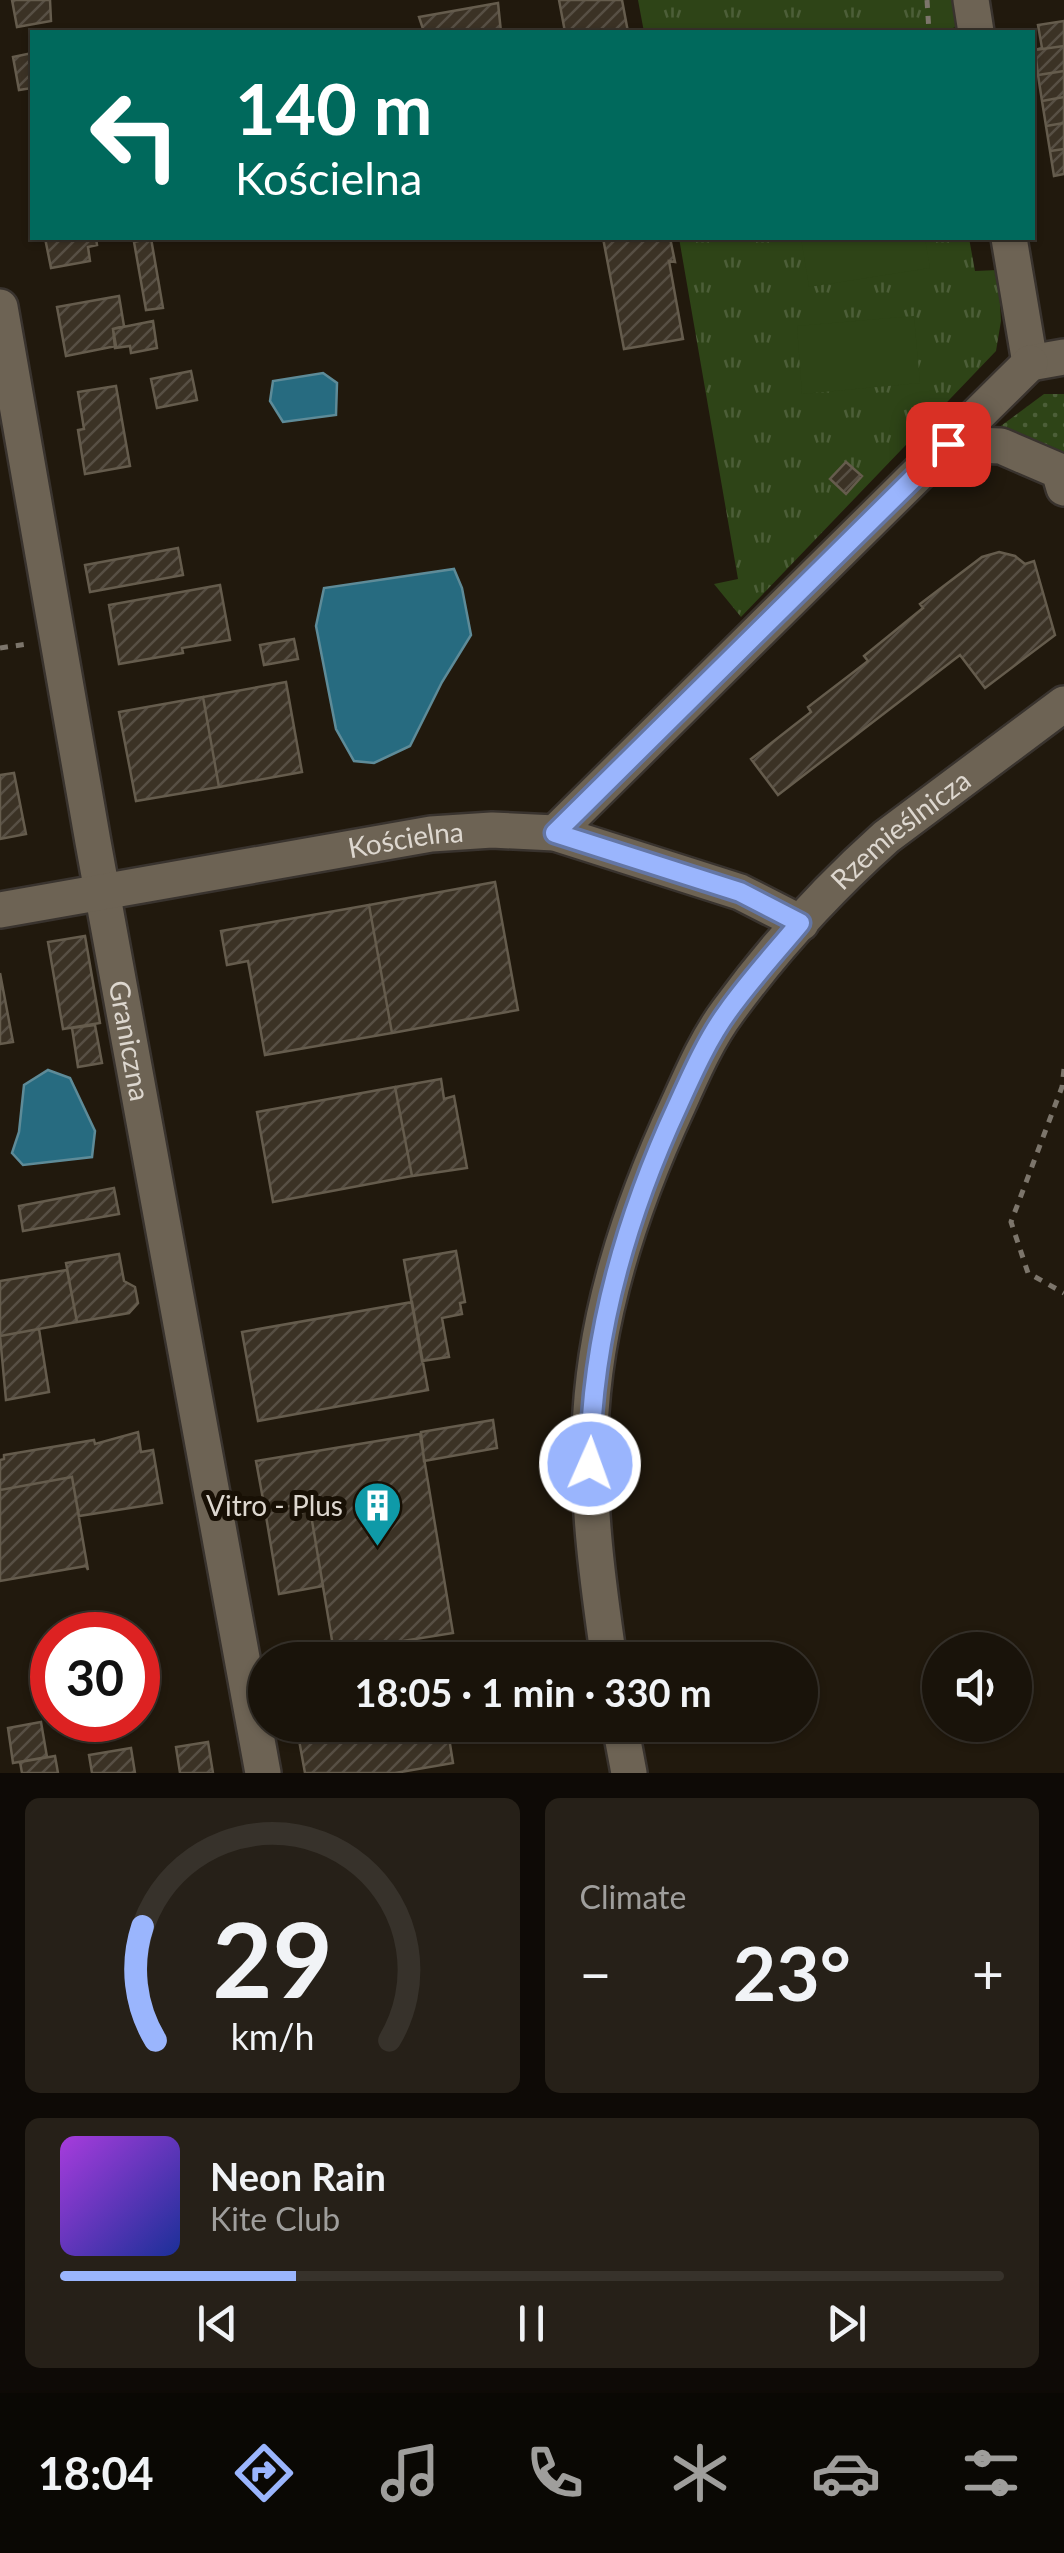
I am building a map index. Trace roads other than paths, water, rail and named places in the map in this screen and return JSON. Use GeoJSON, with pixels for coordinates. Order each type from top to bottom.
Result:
{"type":"FeatureCollection","features":[{"type":"Feature","properties":{"kind":"street"},"geometry":{"type":"LineString","coordinates":[[971,0],[976,30]]}},
{"type":"Feature","properties":{"kind":"street"},"geometry":{"type":"LineString","coordinates":[[555,833],[948,444],[1053,362],[1009,240]]}},
{"type":"Feature","properties":{"kind":"street","name":"Graniczna"},"geometry":{"type":"LineString","coordinates":[[0,307],[263,1773]]}},
{"type":"Feature","properties":{"kind":"street"},"geometry":{"type":"LineString","coordinates":[[948,444],[1001,446],[1059,471],[1064,488]]}},
{"type":"Feature","properties":{"kind":"street","name":"Rzemieślnicza"},"geometry":{"type":"LineString","coordinates":[[607,1642],[590,1500],[590,1429],[596,1366],[610,1292],[630,1220],[687,1085],[726,1014],[800,923],[886,837],[1064,704]]}},
{"type":"Feature","properties":{"kind":"street","name":"Kościelna"},"geometry":{"type":"LineString","coordinates":[[0,910],[431,834],[492,830],[555,833],[740,892],[800,923]]}},
{"type":"Feature","properties":{"kind":"street"},"geometry":{"type":"LineString","coordinates":[[623,1742],[628,1773]]}},
{"type":"Feature","properties":{"kind":"water"},"geometry":{"type":"Polygon","coordinates":[[[323,373],[337,383],[336,415],[283,422],[270,401],[273,381],[323,373]]]}},
{"type":"Feature","properties":{"kind":"water"},"geometry":{"type":"Polygon","coordinates":[[[454,569],[462,588],[471,635],[410,746],[374,763],[354,761],[336,729],[316,626],[324,588],[454,569]]]}},
{"type":"Feature","properties":{"kind":"water"},"geometry":{"type":"Polygon","coordinates":[[[48,1070],[70,1078],[95,1131],[92,1157],[23,1165],[12,1153],[19,1132],[24,1085],[48,1070]]]}},
{"type":"Feature","properties":{"kind":"place","name":"Vitro - Plus"},"geometry":{"type":"Point","coordinates":[378,1548]}}]}
